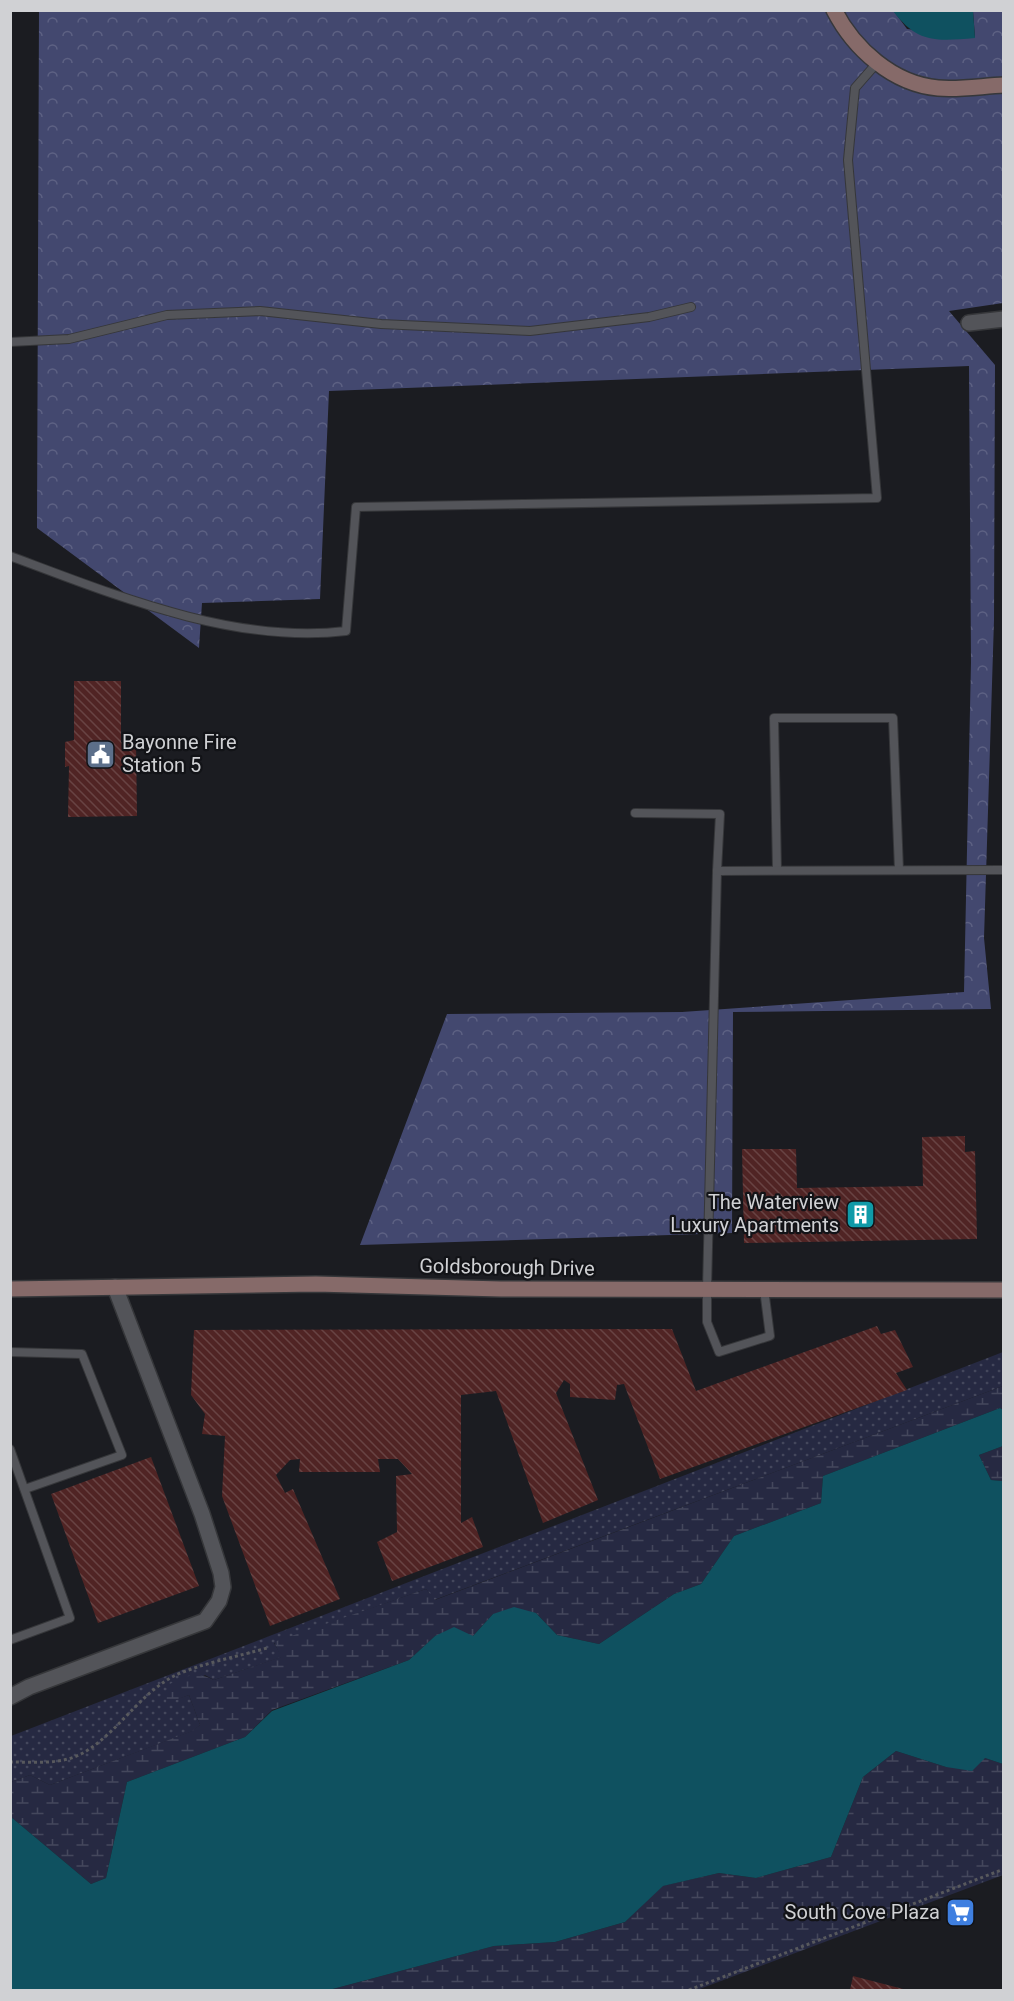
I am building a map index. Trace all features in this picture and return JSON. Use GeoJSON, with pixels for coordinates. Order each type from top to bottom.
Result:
{"type":"FeatureCollection","features":[{"type":"Feature","properties":{"kind":"street"},"geometry":{"type":"LineString","coordinates":[[834,10],[842,25],[876,64],[902,78],[938,88],[1004,85]]}},
{"type":"Feature","properties":{"kind":"street"},"geometry":{"type":"LineString","coordinates":[[969,322],[1004,319]]}},
{"type":"Feature","properties":{"kind":"street","name":"Goldsborough Drive"},"geometry":{"type":"LineString","coordinates":[[10,1289],[316,1284],[501,1289],[1004,1290]]}},
{"type":"Feature","properties":{"kind":"street"},"geometry":{"type":"LineString","coordinates":[[10,1697],[29,1687],[205,1621],[219,1601],[223,1587],[202,1514],[115,1287]]}},
{"type":"Feature","properties":{"kind":"lane"},"geometry":{"type":"LineString","coordinates":[[10,556],[146,606],[240,628],[325,634],[346,631],[356,507],[878,498],[848,160],[855,88],[876,64]]}},
{"type":"Feature","properties":{"kind":"lane"},"geometry":{"type":"LineString","coordinates":[[10,342],[69,339],[179,315],[260,311],[381,324],[530,331],[650,318],[691,307]]}},
{"type":"Feature","properties":{"kind":"lane"},"geometry":{"type":"LineString","coordinates":[[777,870],[774,718],[893,718],[899,870]]}},
{"type":"Feature","properties":{"kind":"lane"},"geometry":{"type":"LineString","coordinates":[[635,813],[720,814],[707,1289],[707,1322],[719,1352],[770,1336],[764,1289]]}},
{"type":"Feature","properties":{"kind":"lane"},"geometry":{"type":"LineString","coordinates":[[717,871],[1004,870]]}},
{"type":"Feature","properties":{"kind":"lane"},"geometry":{"type":"LineString","coordinates":[[10,1352],[82,1354],[122,1455],[25,1489]]}},
{"type":"Feature","properties":{"kind":"lane"},"geometry":{"type":"LineString","coordinates":[[10,1449],[70,1618],[10,1640]]}},
{"type":"Feature","properties":{"kind":"path"},"geometry":{"type":"LineString","coordinates":[[10,1762],[54,1762],[82,1754],[105,1737],[143,1698],[175,1676],[267,1648]]}},
{"type":"Feature","properties":{"kind":"path"},"geometry":{"type":"LineString","coordinates":[[689,1990],[1004,1869]]}},
{"type":"Feature","properties":{"kind":"green space"},"geometry":{"type":"Polygon","coordinates":[[[893,10],[907,29],[975,37],[973,11],[1003,11],[1003,303],[949,311],[995,365],[994,620],[984,938],[991,1009],[733,1012],[732,1233],[360,1245],[447,1014],[682,1012],[964,992],[971,662],[969,366],[329,391],[320,599],[202,603],[199,648],[37,528],[39,11],[893,10]]]}},
{"type":"Feature","properties":{"kind":"green space"},"geometry":{"type":"Polygon","coordinates":[[[1003,1352],[1003,1386],[434,1600],[426,1589],[274,1643],[282,1657],[214,1680],[205,1675],[166,1703],[189,1695],[200,1725],[193,1731],[50,1785],[30,1775],[11,1782],[11,1736],[1003,1352]]]}},
{"type":"Feature","properties":{"kind":"green space"},"geometry":{"type":"Polygon","coordinates":[[[1003,1386],[1003,1410],[1000,1408],[823,1476],[821,1503],[734,1536],[701,1584],[674,1594],[599,1644],[557,1635],[536,1613],[493,1614],[473,1636],[435,1636],[409,1660],[272,1710],[245,1737],[127,1782],[106,1878],[91,1884],[11,1817],[11,1782],[30,1775],[50,1785],[192,1731],[200,1725],[189,1695],[166,1704],[168,1685],[179,1679],[196,1675],[214,1680],[281,1657],[274,1642],[426,1589],[435,1600],[1003,1386]]]}},
{"type":"Feature","properties":{"kind":"green space"},"geometry":{"type":"Polygon","coordinates":[[[1003,1446],[1003,1481],[991,1480],[979,1455],[1003,1446]]]}},
{"type":"Feature","properties":{"kind":"green space"},"geometry":{"type":"Polygon","coordinates":[[[896,1751],[946,1767],[985,1758],[1003,1764],[1003,1875],[697,1990],[329,1990],[494,1946],[555,1942],[625,1922],[662,1886],[719,1873],[756,1878],[831,1857],[863,1777],[896,1751]]]}},
{"type":"Feature","properties":{"kind":"shaded area"},"geometry":{"type":"Polygon","coordinates":[[[893,11],[973,11],[975,38],[950,40],[929,38],[911,30],[893,11]]]}},
{"type":"Feature","properties":{"kind":"shaded area"},"geometry":{"type":"Polygon","coordinates":[[[1000,1408],[1003,1410],[1003,1446],[979,1455],[991,1480],[1003,1481],[1003,1764],[985,1758],[972,1771],[946,1767],[896,1751],[863,1777],[831,1857],[756,1878],[719,1873],[663,1886],[625,1922],[555,1942],[494,1946],[329,1990],[11,1990],[11,1817],[91,1884],[106,1878],[127,1782],[245,1737],[272,1711],[409,1660],[435,1636],[454,1627],[473,1636],[493,1614],[514,1607],[536,1613],[557,1635],[599,1644],[674,1594],[701,1584],[734,1536],[821,1503],[823,1476],[1000,1408]]]}},
{"type":"Feature","properties":{"kind":"building","name":"Bayonne Fire Station 5"},"geometry":{"type":"Polygon","coordinates":[[[74,681],[121,681],[121,742],[136,742],[137,816],[68,817],[69,766],[65,767],[65,742],[74,740],[74,681]]]}},
{"type":"Feature","properties":{"kind":"building","name":"The Waterview Luxury Apartments"},"geometry":{"type":"Polygon","coordinates":[[[965,1136],[965,1152],[975,1151],[977,1239],[744,1243],[742,1149],[796,1149],[797,1188],[923,1186],[922,1137],[965,1136]]]}},
{"type":"Feature","properties":{"kind":"building"},"geometry":{"type":"Polygon","coordinates":[[[877,1326],[881,1334],[895,1330],[913,1367],[896,1373],[907,1390],[660,1479],[624,1384],[617,1385],[615,1400],[570,1397],[570,1384],[564,1380],[556,1393],[598,1500],[543,1523],[496,1391],[461,1395],[461,1523],[472,1517],[483,1547],[392,1581],[377,1542],[397,1532],[396,1476],[412,1474],[398,1459],[378,1459],[380,1472],[299,1472],[300,1459],[290,1460],[276,1475],[285,1493],[293,1489],[340,1599],[270,1626],[222,1496],[225,1436],[202,1434],[205,1414],[191,1395],[194,1330],[672,1329],[696,1391],[877,1326]]]}},
{"type":"Feature","properties":{"kind":"building"},"geometry":{"type":"Polygon","coordinates":[[[151,1457],[199,1586],[98,1623],[51,1494],[151,1457]]]}},
{"type":"Feature","properties":{"kind":"building"},"geometry":{"type":"Polygon","coordinates":[[[853,1976],[907,1990],[850,1990],[853,1976]]]}},
{"type":"Feature","properties":{"kind":"place","name":"Bayonne Fire Station 5"},"geometry":{"type":"Point","coordinates":[101,754]}},
{"type":"Feature","properties":{"kind":"place","name":"The Waterview Luxury Apartments"},"geometry":{"type":"Point","coordinates":[860,1214]}},
{"type":"Feature","properties":{"kind":"place","name":"South Cove Plaza"},"geometry":{"type":"Point","coordinates":[961,1912]}}]}
